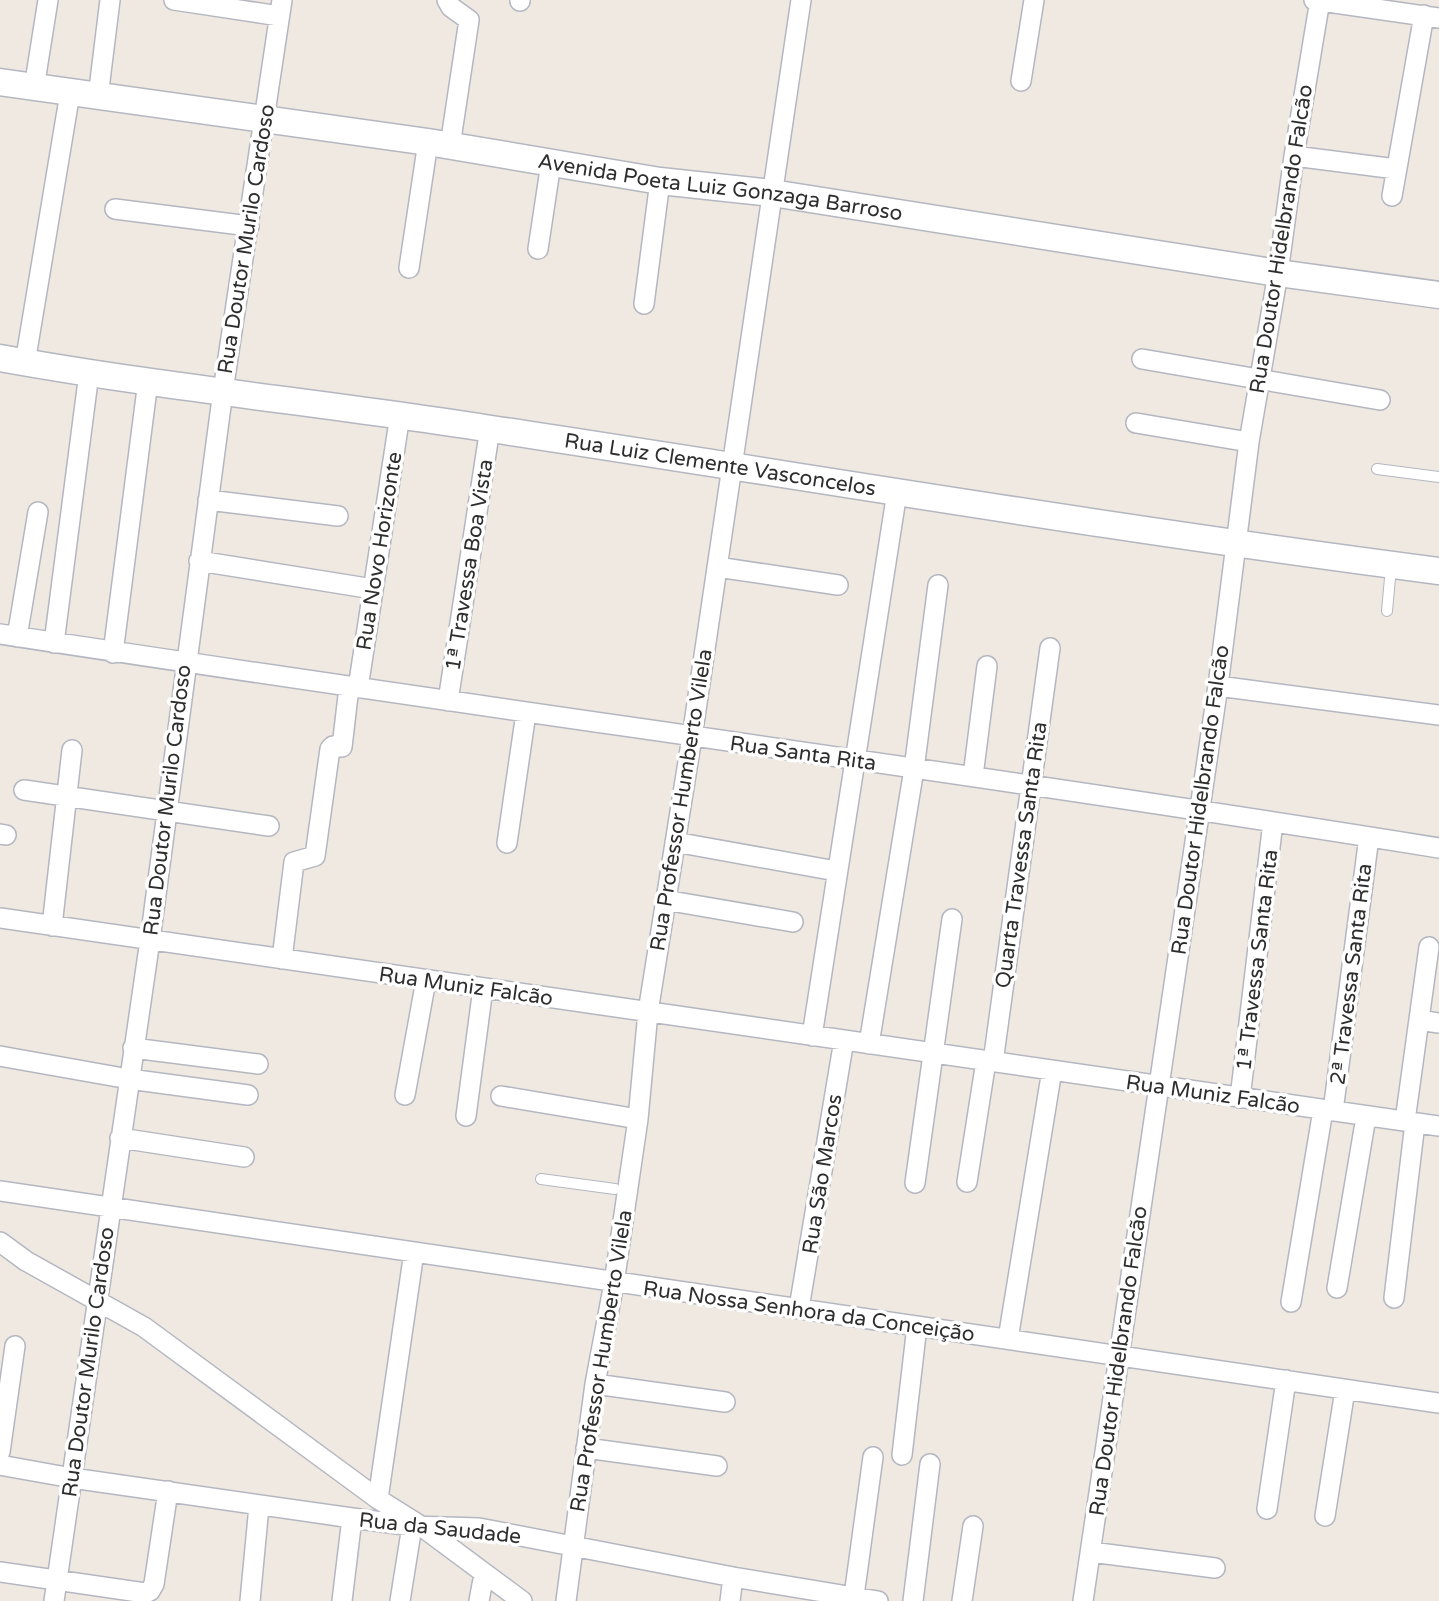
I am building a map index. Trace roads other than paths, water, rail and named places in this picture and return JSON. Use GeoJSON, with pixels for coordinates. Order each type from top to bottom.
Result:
{"type":"FeatureCollection","features":[{"type":"Feature","properties":{"kind":"street"},"geometry":{"type":"LineString","coordinates":[[34,88],[48,0]]}},
{"type":"Feature","properties":{"kind":"street"},"geometry":{"type":"LineString","coordinates":[[98,97],[110,0]]}},
{"type":"Feature","properties":{"kind":"street"},"geometry":{"type":"LineString","coordinates":[[174,0],[281,8]]}},
{"type":"Feature","properties":{"kind":"street"},"geometry":{"type":"LineString","coordinates":[[409,268],[469,20],[451,7],[447,0]]}},
{"type":"Feature","properties":{"kind":"street","name":"Rua Professor Humberto Vilela"},"geometry":{"type":"LineString","coordinates":[[566,1601],[595,1384],[614,1283],[621,1190],[638,1119],[648,1012],[692,737],[800,0]]}},
{"type":"Feature","properties":{"kind":"street"},"geometry":{"type":"LineString","coordinates":[[1021,81],[1034,0]]}},
{"type":"Feature","properties":{"kind":"street"},"geometry":{"type":"LineString","coordinates":[[1314,0],[1432,17],[1392,196]]}},
{"type":"Feature","properties":{"kind":"street","name":"Rua Doutor Hidelbrando Falcão"},"geometry":{"type":"LineString","coordinates":[[1083,1601],[1097,1553],[1119,1357],[1218,686],[1249,442],[1320,0]]}},
{"type":"Feature","properties":{"kind":"street","name":"Rua Doutor Murilo Cardoso"},"geometry":{"type":"LineString","coordinates":[[54,1601],[150,940],[223,391],[281,8]]}},
{"type":"Feature","properties":{"kind":"street","name":"Avenida Poeta Luiz Gonzaga Barroso"},"geometry":{"type":"LineString","coordinates":[[0,82],[439,144],[660,181],[772,193],[1278,273],[1439,295]]}},
{"type":"Feature","properties":{"kind":"street"},"geometry":{"type":"LineString","coordinates":[[12,361],[69,93]]}},
{"type":"Feature","properties":{"kind":"street"},"geometry":{"type":"LineString","coordinates":[[1294,156],[1396,169]]}},
{"type":"Feature","properties":{"kind":"street"},"geometry":{"type":"LineString","coordinates":[[538,249],[551,163]]}},
{"type":"Feature","properties":{"kind":"street"},"geometry":{"type":"LineString","coordinates":[[644,304],[660,181]]}},
{"type":"Feature","properties":{"kind":"street"},"geometry":{"type":"LineString","coordinates":[[115,209],[249,226]]}},
{"type":"Feature","properties":{"kind":"street"},"geometry":{"type":"LineString","coordinates":[[1142,359],[1380,400]]}},
{"type":"Feature","properties":{"kind":"street","name":"Rua Luiz Clemente Vasconcelos"},"geometry":{"type":"LineString","coordinates":[[12,361],[490,428],[1236,544],[1439,571]]}},
{"type":"Feature","properties":{"kind":"street"},"geometry":{"type":"LineString","coordinates":[[54,643],[89,373]]}},
{"type":"Feature","properties":{"kind":"street"},"geometry":{"type":"LineString","coordinates":[[113,653],[148,381]]}},
{"type":"Feature","properties":{"kind":"street","name":"Rua Novo Horizonte"},"geometry":{"type":"LineString","coordinates":[[282,959],[294,862],[315,856],[330,749],[333,746],[342,747],[373,589],[400,415]]}},
{"type":"Feature","properties":{"kind":"street"},"geometry":{"type":"LineString","coordinates":[[1136,423],[1249,442]]}},
{"type":"Feature","properties":{"kind":"street","name":"1ª Travessa Boa Vista"},"geometry":{"type":"LineString","coordinates":[[448,702],[490,428]]}},
{"type":"Feature","properties":{"kind":"street"},"geometry":{"type":"LineString","coordinates":[[812,1036],[897,492]]}},
{"type":"Feature","properties":{"kind":"street"},"geometry":{"type":"LineString","coordinates":[[208,500],[338,516]]}},
{"type":"Feature","properties":{"kind":"street"},"geometry":{"type":"LineString","coordinates":[[8,636],[38,512]]}},
{"type":"Feature","properties":{"kind":"street"},"geometry":{"type":"LineString","coordinates":[[199,561],[373,589]]}},
{"type":"Feature","properties":{"kind":"street"},"geometry":{"type":"LineString","coordinates":[[717,567],[838,585]]}},
{"type":"Feature","properties":{"kind":"street"},"geometry":{"type":"LineString","coordinates":[[869,1044],[914,769],[938,585]]}},
{"type":"Feature","properties":{"kind":"street","name":"Rua Santa Rita"},"geometry":{"type":"LineString","coordinates":[[8,636],[448,702],[1030,784],[1439,848]]}},
{"type":"Feature","properties":{"kind":"street","name":"Quarta Travessa Santa Rita"},"geometry":{"type":"LineString","coordinates":[[990,1061],[1050,648]]}},
{"type":"Feature","properties":{"kind":"street"},"geometry":{"type":"LineString","coordinates":[[974,776],[987,666]]}},
{"type":"Feature","properties":{"kind":"street"},"geometry":{"type":"LineString","coordinates":[[1218,686],[1439,715]]}},
{"type":"Feature","properties":{"kind":"street"},"geometry":{"type":"LineString","coordinates":[[507,843],[526,713]]}},
{"type":"Feature","properties":{"kind":"street"},"geometry":{"type":"LineString","coordinates":[[52,926],[72,750]]}},
{"type":"Feature","properties":{"kind":"street"},"geometry":{"type":"LineString","coordinates":[[24,790],[269,826]]}},
{"type":"Feature","properties":{"kind":"street","name":"1ª Travessa Santa Rita"},"geometry":{"type":"LineString","coordinates":[[1240,1097],[1273,822]]}},
{"type":"Feature","properties":{"kind":"street","name":"2ª Travessa Santa Rita"},"geometry":{"type":"LineString","coordinates":[[1291,1302],[1328,1110],[1369,836]]}},
{"type":"Feature","properties":{"kind":"street"},"geometry":{"type":"LineString","coordinates":[[675,842],[836,871]]}},
{"type":"Feature","properties":{"kind":"street"},"geometry":{"type":"LineString","coordinates":[[665,900],[793,922]]}},
{"type":"Feature","properties":{"kind":"street","name":"Rua Muniz Falcão"},"geometry":{"type":"LineString","coordinates":[[0,918],[1439,1126]]}},
{"type":"Feature","properties":{"kind":"street"},"geometry":{"type":"LineString","coordinates":[[915,1183],[952,919]]}},
{"type":"Feature","properties":{"kind":"street"},"geometry":{"type":"LineString","coordinates":[[1394,1298],[1419,1020],[1432,956]]}},
{"type":"Feature","properties":{"kind":"street"},"geometry":{"type":"LineString","coordinates":[[405,1095],[426,980]]}},
{"type":"Feature","properties":{"kind":"street"},"geometry":{"type":"LineString","coordinates":[[466,1116],[483,988]]}},
{"type":"Feature","properties":{"kind":"street"},"geometry":{"type":"LineString","coordinates":[[1419,1020],[1439,1023]]}},
{"type":"Feature","properties":{"kind":"street","name":"Rua São Marcos"},"geometry":{"type":"LineString","coordinates":[[800,1308],[844,1040]]}},
{"type":"Feature","properties":{"kind":"street"},"geometry":{"type":"LineString","coordinates":[[133,1048],[258,1064]]}},
{"type":"Feature","properties":{"kind":"street"},"geometry":{"type":"LineString","coordinates":[[0,1056],[129,1079],[248,1095]]}},
{"type":"Feature","properties":{"kind":"street"},"geometry":{"type":"LineString","coordinates":[[967,1182],[990,1061]]}},
{"type":"Feature","properties":{"kind":"street"},"geometry":{"type":"LineString","coordinates":[[1008,1339],[1052,1070]]}},
{"type":"Feature","properties":{"kind":"street"},"geometry":{"type":"LineString","coordinates":[[501,1096],[638,1119]]}},
{"type":"Feature","properties":{"kind":"street"},"geometry":{"type":"LineString","coordinates":[[1337,1288],[1366,1117]]}},
{"type":"Feature","properties":{"kind":"street"},"geometry":{"type":"LineString","coordinates":[[120,1138],[244,1157]]}},
{"type":"Feature","properties":{"kind":"street","name":"Rua Nossa Senhora da Conceição"},"geometry":{"type":"LineString","coordinates":[[0,1191],[1439,1403]]}},
{"type":"Feature","properties":{"kind":"street"},"geometry":{"type":"LineString","coordinates":[[0,1242],[26,1261],[144,1327],[522,1601]]}},
{"type":"Feature","properties":{"kind":"street"},"geometry":{"type":"LineString","coordinates":[[378,1499],[414,1252]]}},
{"type":"Feature","properties":{"kind":"street"},"geometry":{"type":"LineString","coordinates":[[902,1455],[917,1326]]}},
{"type":"Feature","properties":{"kind":"street"},"geometry":{"type":"LineString","coordinates":[[0,1452],[15,1346]]}},
{"type":"Feature","properties":{"kind":"street"},"geometry":{"type":"LineString","coordinates":[[1266,1508],[1286,1380]]}},
{"type":"Feature","properties":{"kind":"street"},"geometry":{"type":"LineString","coordinates":[[595,1384],[725,1402]]}},
{"type":"Feature","properties":{"kind":"street"},"geometry":{"type":"LineString","coordinates":[[1325,1516],[1345,1390]]}},
{"type":"Feature","properties":{"kind":"street"},"geometry":{"type":"LineString","coordinates":[[586,1447],[717,1466]]}},
{"type":"Feature","properties":{"kind":"street"},"geometry":{"type":"LineString","coordinates":[[853,1596],[873,1457]]}},
{"type":"Feature","properties":{"kind":"street"},"geometry":{"type":"LineString","coordinates":[[913,1601],[930,1464]]}},
{"type":"Feature","properties":{"kind":"street","name":"Rua da Saudade"},"geometry":{"type":"LineString","coordinates":[[0,1465],[260,1506],[417,1526],[479,1528],[733,1577],[878,1601]]}},
{"type":"Feature","properties":{"kind":"street"},"geometry":{"type":"LineString","coordinates":[[0,1572],[145,1593],[150,1591],[154,1584],[168,1491]]}},
{"type":"Feature","properties":{"kind":"street"},"geometry":{"type":"LineString","coordinates":[[250,1601],[260,1506]]}},
{"type":"Feature","properties":{"kind":"street"},"geometry":{"type":"LineString","coordinates":[[342,1601],[352,1518]]}},
{"type":"Feature","properties":{"kind":"street"},"geometry":{"type":"LineString","coordinates":[[400,1601],[417,1526]]}},
{"type":"Feature","properties":{"kind":"street"},"geometry":{"type":"LineString","coordinates":[[962,1601],[973,1526]]}},
{"type":"Feature","properties":{"kind":"street"},"geometry":{"type":"LineString","coordinates":[[1097,1553],[1215,1567]]}},
{"type":"Feature","properties":{"kind":"street"},"geometry":{"type":"LineString","coordinates":[[479,1601],[484,1574]]}},
{"type":"Feature","properties":{"kind":"street"},"geometry":{"type":"LineString","coordinates":[[730,1601],[733,1577]]}},
{"type":"Feature","properties":{"kind":"lane"},"geometry":{"type":"LineString","coordinates":[[1377,469],[1439,477]]}},
{"type":"Feature","properties":{"kind":"lane"},"geometry":{"type":"LineString","coordinates":[[1387,611],[1391,565]]}},
{"type":"Feature","properties":{"kind":"lane"},"geometry":{"type":"LineString","coordinates":[[541,1179],[621,1190]]}}]}
